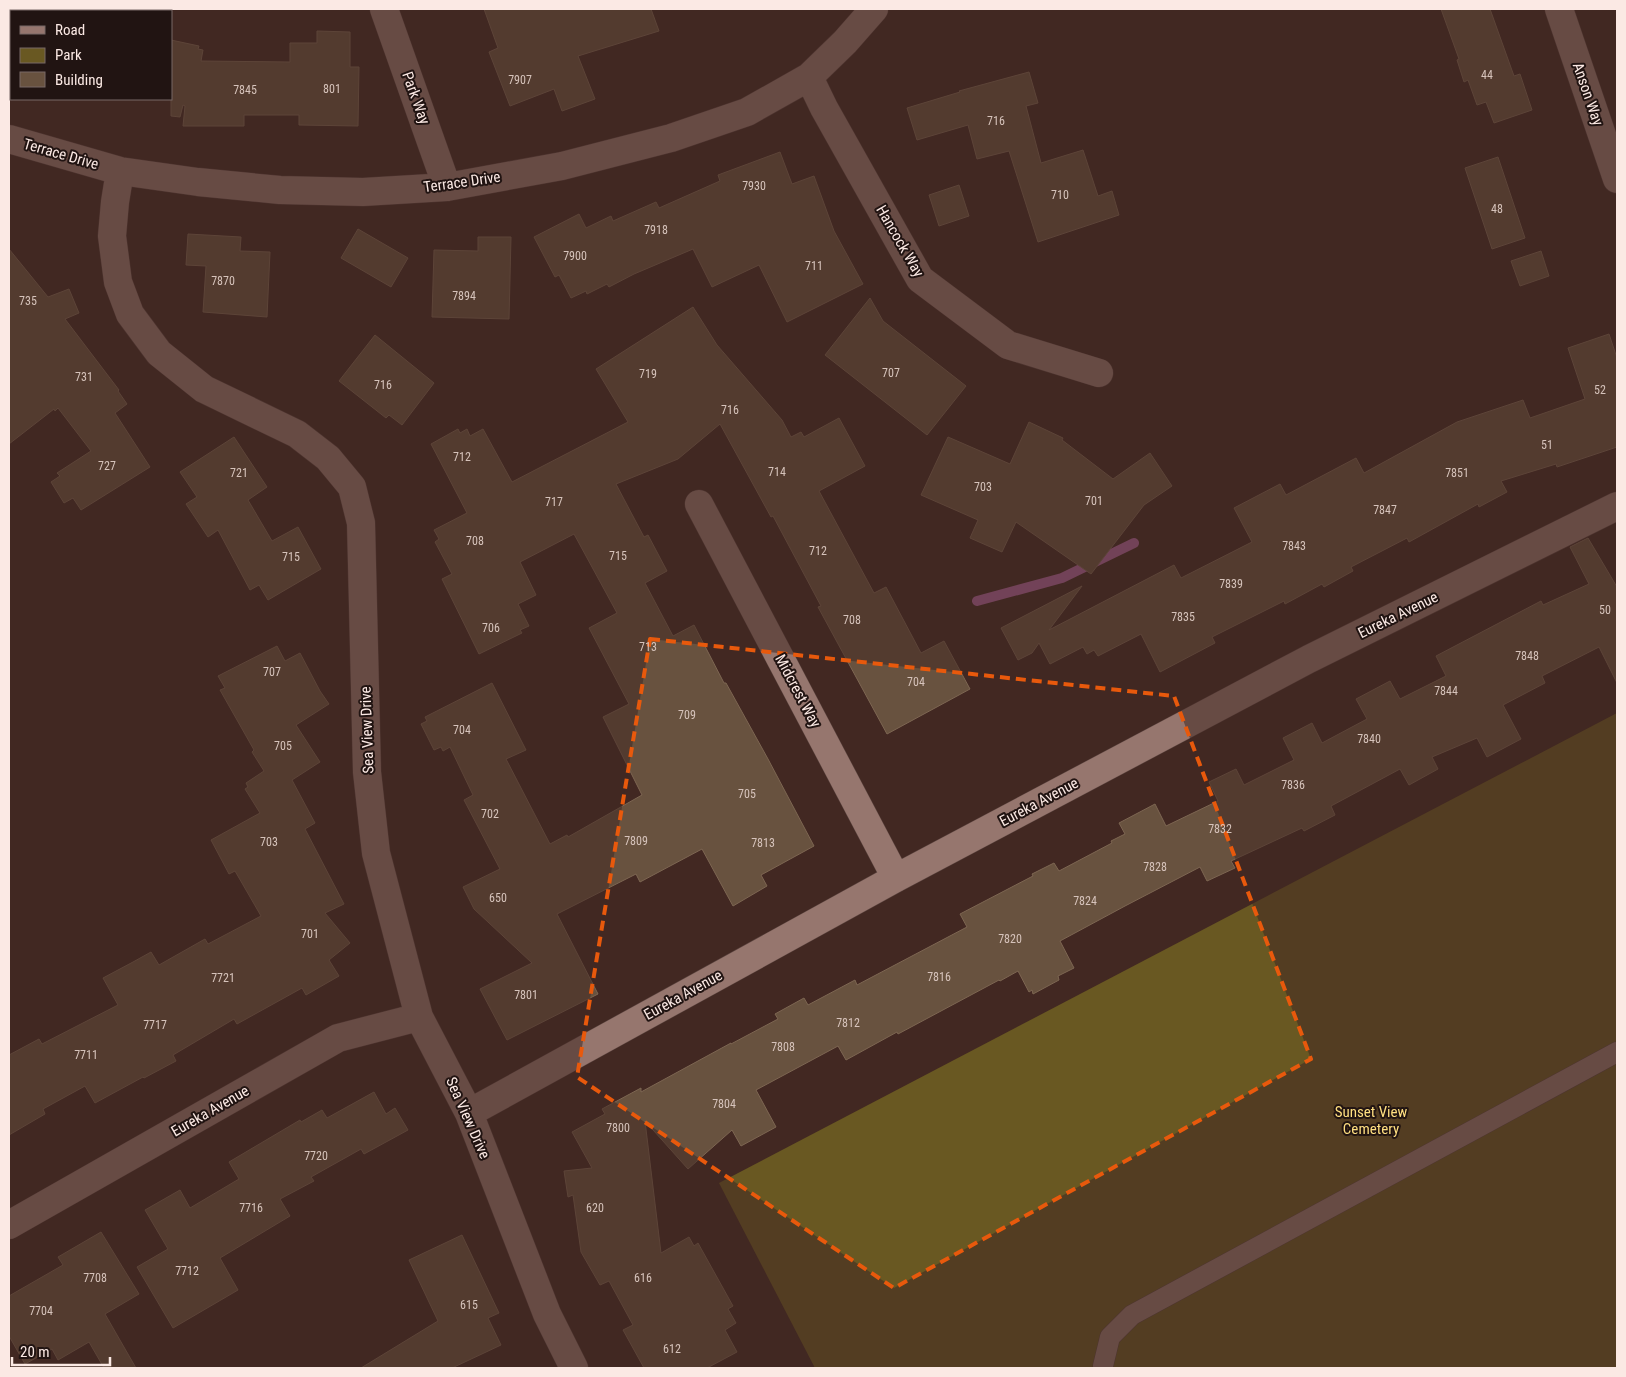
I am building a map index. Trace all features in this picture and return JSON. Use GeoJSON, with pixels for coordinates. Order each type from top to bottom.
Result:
{"type":"FeatureCollection","features":[{"type":"Feature","properties":{"kind":"street","name":"Park Way"},"geometry":{"type":"LineString","coordinates":[[384,9],[447,187]]}},
{"type":"Feature","properties":{"kind":"street","name":"Terrace Drive"},"geometry":{"type":"LineString","coordinates":[[9,139],[120,171],[198,182],[280,190],[363,192],[447,187],[562,166],[671,138],[747,112],[809,77],[845,42],[874,9]]}},
{"type":"Feature","properties":{"kind":"street","name":"Anson Way"},"geometry":{"type":"LineString","coordinates":[[1559,9],[1617,179]]}},
{"type":"Feature","properties":{"kind":"street","name":"Hancock Way"},"geometry":{"type":"LineString","coordinates":[[809,77],[824,108],[920,279],[1008,345],[1099,372]]}},
{"type":"Feature","properties":{"kind":"street","name":"Sea View Drive"},"geometry":{"type":"LineString","coordinates":[[120,171],[112,236],[118,282],[130,314],[158,353],[204,389],[297,434],[328,458],[352,487],[361,523],[367,772],[376,854],[419,1017],[469,1112],[547,1314],[574,1368]]}},
{"type":"Feature","properties":{"kind":"street","name":"Midcrest Way"},"geometry":{"type":"LineString","coordinates":[[699,504],[896,878]]}},
{"type":"Feature","properties":{"kind":"street","name":"Eureka Avenue"},"geometry":{"type":"LineString","coordinates":[[469,1112],[896,878],[1309,659],[1617,506]]}},
{"type":"Feature","properties":{"kind":"street","name":"Eureka Avenue"},"geometry":{"type":"LineString","coordinates":[[9,1225],[338,1038],[419,1017]]}},
{"type":"Feature","properties":{"kind":"lane"},"geometry":{"type":"LineString","coordinates":[[1103,1366],[1110,1337],[1132,1314],[1617,1052]]}},
{"type":"Feature","properties":{"kind":"highlighted area"},"geometry":{"type":"Polygon","coordinates":[[[650,639],[1174,696],[1311,1059],[894,1288],[577,1077],[650,639]]]}},
{"type":"Feature","properties":{"kind":"green space","name":"Sunset View Cemetery"},"geometry":{"type":"Polygon","coordinates":[[[1617,713],[1617,1368],[815,1368],[719,1183],[1617,713]]]}},
{"type":"Feature","properties":{"kind":"building"},"geometry":{"type":"Polygon","coordinates":[[[484,9],[651,9],[659,31],[578,56],[595,99],[562,111],[554,89],[510,106],[489,52],[498,48],[484,9]]]}},
{"type":"Feature","properties":{"kind":"building"},"geometry":{"type":"Polygon","coordinates":[[[1441,9],[1490,9],[1514,76],[1520,74],[1532,110],[1494,123],[1486,102],[1477,105],[1468,80],[1464,82],[1457,60],[1459,59],[1441,9]]]}},
{"type":"Feature","properties":{"kind":"building"},"geometry":{"type":"Polygon","coordinates":[[[317,31],[350,32],[350,67],[359,67],[358,126],[299,125],[299,115],[244,115],[244,126],[183,126],[185,106],[183,105],[180,117],[171,116],[172,40],[199,46],[198,49],[203,50],[201,61],[290,62],[290,43],[317,43],[317,31]]]}},
{"type":"Feature","properties":{"kind":"building"},"geometry":{"type":"Polygon","coordinates":[[[1029,72],[1038,103],[1026,106],[1041,163],[1083,150],[1098,196],[1112,191],[1119,215],[1038,242],[1009,151],[977,159],[968,125],[917,140],[907,108],[959,91],[1029,72]]]}},
{"type":"Feature","properties":{"kind":"building"},"geometry":{"type":"Polygon","coordinates":[[[780,152],[792,184],[814,176],[834,231],[863,284],[787,322],[759,265],[712,287],[693,249],[634,274],[609,287],[607,284],[587,294],[586,291],[571,298],[559,275],[555,277],[534,237],[579,214],[586,228],[611,216],[613,221],[656,202],[659,208],[720,181],[718,175],[780,152]]]}},
{"type":"Feature","properties":{"kind":"building"},"geometry":{"type":"Polygon","coordinates":[[[1498,157],[1525,238],[1492,249],[1465,168],[1498,157]]]}},
{"type":"Feature","properties":{"kind":"building"},"geometry":{"type":"Polygon","coordinates":[[[959,185],[969,216],[939,226],[929,195],[959,185]]]}},
{"type":"Feature","properties":{"kind":"building"},"geometry":{"type":"Polygon","coordinates":[[[358,229],[408,258],[391,287],[341,258],[358,229]]]}},
{"type":"Feature","properties":{"kind":"building"},"geometry":{"type":"Polygon","coordinates":[[[188,234],[241,237],[240,251],[270,252],[267,317],[203,312],[206,266],[186,265],[188,234]]]}},
{"type":"Feature","properties":{"kind":"building"},"geometry":{"type":"Polygon","coordinates":[[[478,237],[511,237],[509,319],[432,317],[434,250],[478,251],[478,237]]]}},
{"type":"Feature","properties":{"kind":"building"},"geometry":{"type":"Polygon","coordinates":[[[9,249],[48,297],[69,289],[79,313],[65,319],[119,390],[127,404],[115,413],[150,467],[81,510],[73,498],[64,503],[51,482],[60,476],[57,473],[91,451],[58,408],[55,411],[54,409],[9,444],[9,249]]]}},
{"type":"Feature","properties":{"kind":"building"},"geometry":{"type":"Polygon","coordinates":[[[1541,251],[1549,276],[1520,286],[1511,261],[1541,251]]]}},
{"type":"Feature","properties":{"kind":"building"},"geometry":{"type":"Polygon","coordinates":[[[870,298],[883,321],[966,386],[927,435],[825,355],[870,298]]]}},
{"type":"Feature","properties":{"kind":"building"},"geometry":{"type":"Polygon","coordinates":[[[693,307],[717,345],[782,420],[791,437],[801,432],[804,437],[839,418],[865,466],[819,491],[874,593],[886,587],[921,653],[944,641],[970,689],[887,734],[818,607],[821,606],[773,516],[771,517],[720,424],[678,459],[616,484],[644,537],[648,535],[667,571],[645,583],[673,636],[694,625],[814,846],[761,875],[767,886],[733,906],[702,849],[640,882],[636,874],[557,914],[598,994],[507,1040],[480,989],[532,963],[474,909],[463,887],[500,869],[464,800],[473,795],[450,747],[443,751],[441,747],[434,750],[421,724],[427,721],[425,717],[492,683],[526,750],[506,759],[550,844],[567,835],[568,837],[642,795],[603,717],[629,704],[589,628],[617,613],[574,534],[520,562],[536,595],[518,604],[529,626],[520,630],[522,633],[479,654],[442,579],[452,574],[435,542],[439,539],[434,530],[467,513],[431,444],[458,429],[460,433],[467,429],[470,436],[483,429],[512,482],[628,422],[596,369],[693,307]]]}},
{"type":"Feature","properties":{"kind":"building"},"geometry":{"type":"Polygon","coordinates":[[[1609,334],[1617,358],[1617,447],[1557,467],[1556,464],[1501,481],[1507,492],[1479,507],[1478,504],[1409,542],[1407,538],[1351,567],[1353,571],[1324,587],[1322,584],[1285,604],[1284,601],[1212,637],[1215,643],[1160,672],[1141,634],[1098,656],[1094,650],[1087,654],[1083,647],[1050,664],[1039,643],[1032,653],[1018,660],[1001,628],[1082,586],[1049,630],[1174,565],[1181,578],[1252,542],[1234,508],[1280,484],[1286,495],[1356,458],[1364,473],[1457,422],[1523,400],[1530,418],[1585,399],[1568,348],[1609,334]]]}},
{"type":"Feature","properties":{"kind":"building"},"geometry":{"type":"Polygon","coordinates":[[[375,335],[434,383],[402,425],[389,415],[386,418],[339,381],[375,335]]]}},
{"type":"Feature","properties":{"kind":"building"},"geometry":{"type":"Polygon","coordinates":[[[1029,422],[1063,438],[1062,440],[1113,479],[1150,453],[1172,486],[1144,505],[1091,574],[1016,522],[1002,552],[970,538],[978,520],[921,495],[948,437],[1010,464],[1029,422]]]}},
{"type":"Feature","properties":{"kind":"building"},"geometry":{"type":"Polygon","coordinates":[[[234,437],[267,487],[248,500],[272,541],[298,527],[321,569],[268,600],[259,585],[250,590],[218,530],[208,537],[186,504],[197,497],[180,472],[234,437]]]}},
{"type":"Feature","properties":{"kind":"building"},"geometry":{"type":"Polygon","coordinates":[[[1588,538],[1617,587],[1617,683],[1599,647],[1542,676],[1545,683],[1503,705],[1521,739],[1487,757],[1477,738],[1432,757],[1438,769],[1409,785],[1400,769],[1331,806],[1335,815],[1304,831],[1302,828],[1231,861],[1235,868],[1207,881],[1200,867],[1125,906],[1060,941],[1074,968],[1058,976],[1059,980],[1033,994],[1032,990],[1029,992],[1018,971],[846,1060],[838,1046],[756,1090],[776,1127],[741,1146],[732,1130],[688,1169],[645,1121],[661,1253],[689,1237],[694,1246],[698,1243],[733,1306],[728,1309],[736,1323],[725,1330],[737,1352],[707,1368],[644,1368],[623,1330],[633,1325],[609,1281],[600,1285],[581,1252],[573,1195],[568,1197],[564,1171],[592,1168],[572,1132],[605,1114],[602,1109],[641,1088],[641,1092],[778,1019],[775,1014],[804,998],[808,1005],[855,980],[857,985],[967,927],[960,914],[1054,863],[1059,871],[1112,843],[1111,841],[1125,834],[1119,823],[1155,804],[1166,826],[1218,801],[1209,782],[1236,769],[1244,785],[1294,760],[1283,738],[1312,723],[1322,743],[1367,719],[1356,699],[1390,681],[1400,699],[1446,676],[1436,656],[1541,601],[1543,605],[1589,584],[1570,547],[1588,538]]]}},
{"type":"Feature","properties":{"kind":"building"},"geometry":{"type":"Polygon","coordinates":[[[277,646],[285,661],[300,653],[329,704],[296,725],[320,762],[292,780],[315,823],[305,829],[344,904],[325,913],[350,943],[329,960],[339,976],[306,995],[302,988],[237,1024],[234,1019],[173,1055],[176,1061],[95,1103],[85,1086],[43,1109],[45,1114],[9,1135],[9,1055],[39,1039],[42,1044],[118,1005],[103,978],[151,952],[159,965],[205,939],[208,944],[261,916],[235,871],[229,874],[211,840],[260,813],[245,789],[248,787],[246,783],[264,771],[220,690],[225,688],[218,676],[277,646]]]}},
{"type":"Feature","properties":{"kind":"building"},"geometry":{"type":"Polygon","coordinates":[[[374,1092],[386,1114],[395,1108],[408,1130],[364,1154],[361,1149],[311,1177],[314,1181],[280,1199],[290,1216],[220,1258],[238,1290],[173,1328],[137,1267],[168,1249],[145,1210],[180,1190],[190,1208],[239,1179],[229,1162],[300,1120],[301,1122],[322,1110],[327,1118],[374,1092]]]}},
{"type":"Feature","properties":{"kind":"building"},"geometry":{"type":"Polygon","coordinates":[[[101,1232],[139,1294],[105,1314],[136,1368],[104,1368],[89,1342],[58,1360],[52,1349],[25,1364],[9,1336],[9,1296],[63,1265],[58,1257],[101,1232]]]}},
{"type":"Feature","properties":{"kind":"building"},"geometry":{"type":"Polygon","coordinates":[[[462,1235],[499,1313],[488,1318],[501,1345],[452,1368],[361,1368],[438,1321],[409,1260],[462,1235]]]}},
{"type":"Feature","properties":{"kind":"waterway"},"geometry":{"type":"LineString","coordinates":[[977,601],[1062,578],[1134,543]]}}]}
